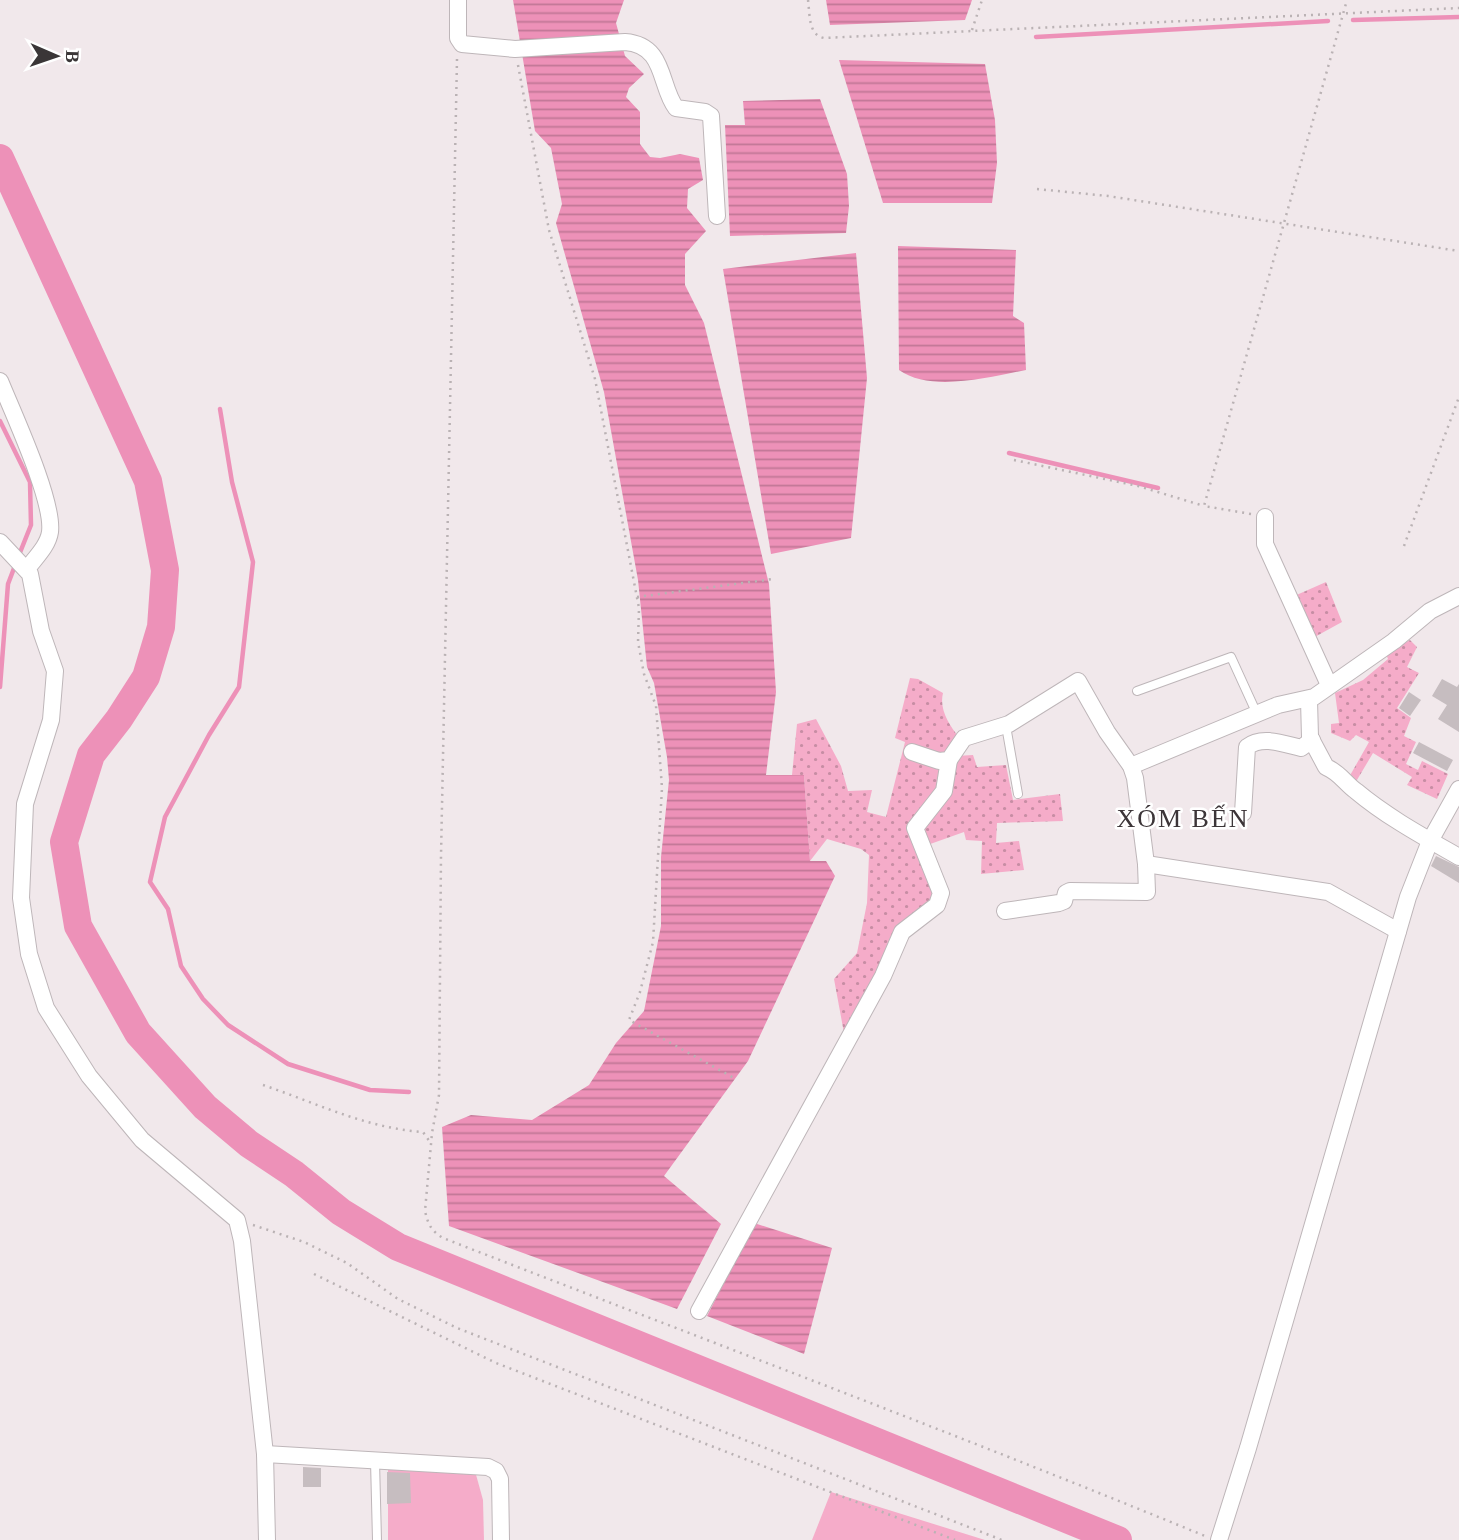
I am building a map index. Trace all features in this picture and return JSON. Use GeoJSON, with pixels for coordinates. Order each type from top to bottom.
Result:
{"type":"FeatureCollection","features":[{"type":"Feature","properties":{"kind":"street"},"geometry":{"type":"LineString","coordinates":[[458,0],[458,38],[459,43],[466,46],[515,49],[635,44],[655,60],[661,67],[671,102],[676,108],[710,114],[713,121],[717,216]]}},
{"type":"Feature","properties":{"kind":"street"},"geometry":{"type":"LineString","coordinates":[[0,381],[46,500],[50,525],[50,536],[44,547],[26,568]]}},
{"type":"Feature","properties":{"kind":"street"},"geometry":{"type":"LineString","coordinates":[[1265,517],[1265,544],[1329,685]]}},
{"type":"Feature","properties":{"kind":"street"},"geometry":{"type":"LineString","coordinates":[[0,541],[30,574],[40,631],[55,671],[51,720],[25,804],[21,898],[29,954],[46,1008],[89,1076],[142,1140],[237,1220],[242,1241],[265,1454],[267,1540]]}},
{"type":"Feature","properties":{"kind":"street"},"geometry":{"type":"LineString","coordinates":[[1131,766],[1278,705],[1309,699],[1394,641],[1430,611],[1459,596]]}},
{"type":"Feature","properties":{"kind":"street"},"geometry":{"type":"LineString","coordinates":[[699,1311],[883,976],[902,932],[937,905],[941,893],[915,828],[944,791],[949,760],[964,738],[1006,726],[1078,681],[1107,732],[1131,766],[1135,778],[1147,892],[1070,891],[1059,904],[1005,911]]}},
{"type":"Feature","properties":{"kind":"street"},"geometry":{"type":"LineString","coordinates":[[1309,699],[1309,728],[1326,767],[1335,771],[1355,791],[1400,823],[1459,857]]}},
{"type":"Feature","properties":{"kind":"street"},"geometry":{"type":"LineString","coordinates":[[1243,813],[1247,747],[1253,742],[1269,741],[1301,748],[1312,740]]}},
{"type":"Feature","properties":{"kind":"street"},"geometry":{"type":"LineString","coordinates":[[912,752],[939,761],[949,760]]}},
{"type":"Feature","properties":{"kind":"street"},"geometry":{"type":"LineString","coordinates":[[1219,1537],[1248,1448],[1408,897],[1430,841],[1459,789]]}},
{"type":"Feature","properties":{"kind":"street"},"geometry":{"type":"LineString","coordinates":[[1146,863],[1328,892],[1398,931]]}},
{"type":"Feature","properties":{"kind":"street"},"geometry":{"type":"LineString","coordinates":[[265,1454],[488,1467],[496,1471],[500,1479],[500,1540]]}},
{"type":"Feature","properties":{"kind":"lane"},"geometry":{"type":"LineString","coordinates":[[1137,691],[1231,657],[1257,714]]}},
{"type":"Feature","properties":{"kind":"lane"},"geometry":{"type":"LineString","coordinates":[[1006,726],[1018,794]]}},
{"type":"Feature","properties":{"kind":"lane"},"geometry":{"type":"LineString","coordinates":[[375,1461],[377,1540]]}},
{"type":"Feature","properties":{"kind":"path"},"geometry":{"type":"LineString","coordinates":[[808,0],[813,32],[820,38],[1459,9]]}},
{"type":"Feature","properties":{"kind":"path"},"geometry":{"type":"LineString","coordinates":[[971,31],[982,0]]}},
{"type":"Feature","properties":{"kind":"path"},"geometry":{"type":"LineString","coordinates":[[1204,506],[1347,0]]}},
{"type":"Feature","properties":{"kind":"path"},"geometry":{"type":"LineString","coordinates":[[441,856],[458,38]]}},
{"type":"Feature","properties":{"kind":"path"},"geometry":{"type":"LineString","coordinates":[[515,49],[549,230],[595,379],[637,597],[640,653],[644,674],[656,706],[662,788],[653,942],[640,992],[629,1020],[734,1078]]}},
{"type":"Feature","properties":{"kind":"path"},"geometry":{"type":"LineString","coordinates":[[1037,189],[1108,196],[1459,251]]}},
{"type":"Feature","properties":{"kind":"path"},"geometry":{"type":"LineString","coordinates":[[1404,546],[1459,397]]}},
{"type":"Feature","properties":{"kind":"path"},"geometry":{"type":"LineString","coordinates":[[1014,460],[1138,486],[1204,506],[1265,517]]}},
{"type":"Feature","properties":{"kind":"path"},"geometry":{"type":"LineString","coordinates":[[637,597],[773,579]]}},
{"type":"Feature","properties":{"kind":"path"},"geometry":{"type":"LineString","coordinates":[[262,1086],[369,1123],[422,1132],[431,1145]]}},
{"type":"Feature","properties":{"kind":"path"},"geometry":{"type":"LineString","coordinates":[[237,1220],[304,1242],[347,1264],[398,1299],[457,1328],[1002,1540]]}},
{"type":"Feature","properties":{"kind":"path"},"geometry":{"type":"LineString","coordinates":[[314,1274],[496,1363],[955,1540]]}},
{"type":"Feature","properties":{"kind":"shaded area"},"geometry":{"type":"Polygon","coordinates":[[[513,0],[624,0],[616,23],[625,56],[644,74],[629,88],[626,97],[640,112],[640,144],[650,157],[680,154],[699,158],[703,180],[688,189],[687,208],[706,231],[685,254],[685,285],[704,323],[769,584],[776,692],[766,775],[804,775],[810,861],[826,861],[835,876],[748,1061],[664,1176],[721,1224],[677,1309],[449,1226],[442,1127],[471,1115],[532,1120],[589,1085],[616,1043],[644,1011],[661,926],[661,857],[669,780],[654,683],[647,667],[638,580],[604,392],[556,223],[562,204],[551,148],[535,131],[513,0]]]}},
{"type":"Feature","properties":{"kind":"shaded area"},"geometry":{"type":"Polygon","coordinates":[[[826,0],[972,0],[965,20],[830,25],[826,0]]]}},
{"type":"Feature","properties":{"kind":"shaded area"},"geometry":{"type":"Polygon","coordinates":[[[839,60],[985,64],[995,120],[997,163],[992,203],[883,203],[839,60]]]}},
{"type":"Feature","properties":{"kind":"shaded area"},"geometry":{"type":"Polygon","coordinates":[[[820,99],[847,174],[849,206],[846,233],[730,236],[725,125],[745,125],[743,101],[820,99]]]}},
{"type":"Feature","properties":{"kind":"shaded area"},"geometry":{"type":"Polygon","coordinates":[[[898,246],[1016,250],[1013,316],[1024,323],[1026,370],[944,382],[912,377],[899,370],[898,246]]]}},
{"type":"Feature","properties":{"kind":"shaded area"},"geometry":{"type":"Polygon","coordinates":[[[856,253],[867,378],[851,538],[771,554],[723,269],[856,253]]]}},
{"type":"Feature","properties":{"kind":"shaded area"},"geometry":{"type":"Polygon","coordinates":[[[1326,582],[1342,622],[1311,639],[1292,597],[1326,582]]]}},
{"type":"Feature","properties":{"kind":"shaded area"},"geometry":{"type":"Polygon","coordinates":[[[1410,640],[1417,647],[1407,667],[1419,673],[1397,708],[1411,718],[1404,736],[1416,742],[1406,764],[1418,770],[1422,761],[1448,774],[1437,799],[1407,785],[1412,777],[1373,753],[1354,785],[1348,779],[1369,742],[1356,735],[1350,741],[1331,733],[1331,724],[1339,723],[1335,693],[1363,680],[1388,659],[1386,654],[1410,640]]]}},
{"type":"Feature","properties":{"kind":"shaded area"},"geometry":{"type":"Polygon","coordinates":[[[910,678],[918,679],[943,693],[948,722],[959,737],[956,756],[973,755],[977,767],[1006,765],[1013,800],[1060,794],[1063,821],[997,823],[996,843],[1019,841],[1024,870],[981,874],[982,841],[966,840],[964,832],[919,848],[937,893],[935,904],[911,920],[844,1033],[834,979],[857,953],[867,903],[869,855],[861,849],[827,839],[810,861],[804,775],[792,775],[797,724],[816,719],[841,766],[848,791],[872,790],[867,812],[886,817],[905,742],[895,738],[910,678]]]}},
{"type":"Feature","properties":{"kind":"shaded area"},"geometry":{"type":"Polygon","coordinates":[[[754,1223],[832,1248],[804,1354],[707,1316],[754,1223]]]}},
{"type":"Feature","properties":{"kind":"shaded area"},"geometry":{"type":"Polygon","coordinates":[[[388,1465],[475,1471],[483,1500],[484,1540],[388,1540],[388,1465]]]}},
{"type":"Feature","properties":{"kind":"shaded area"},"geometry":{"type":"Polygon","coordinates":[[[831,1492],[985,1540],[812,1540],[831,1492]]]}},
{"type":"Feature","properties":{"kind":"building"},"geometry":{"type":"Polygon","coordinates":[[[1442,679],[1457,687],[1459,684],[1459,732],[1438,719],[1447,705],[1432,696],[1442,679]]]}},
{"type":"Feature","properties":{"kind":"building"},"geometry":{"type":"Polygon","coordinates":[[[1409,692],[1421,700],[1410,716],[1399,708],[1409,692]]]}},
{"type":"Feature","properties":{"kind":"building"},"geometry":{"type":"Polygon","coordinates":[[[1419,742],[1453,760],[1447,771],[1413,753],[1419,742]]]}},
{"type":"Feature","properties":{"kind":"building"},"geometry":{"type":"Polygon","coordinates":[[[1436,856],[1459,867],[1459,883],[1431,866],[1436,856]]]}},
{"type":"Feature","properties":{"kind":"building"},"geometry":{"type":"Polygon","coordinates":[[[303,1467],[321,1468],[321,1487],[303,1487],[303,1467]]]}},
{"type":"Feature","properties":{"kind":"building"},"geometry":{"type":"Polygon","coordinates":[[[387,1472],[410,1473],[411,1503],[387,1504],[387,1472]]]}},
{"type":"Feature","properties":{"kind":"waterway"},"geometry":{"type":"LineString","coordinates":[[1353,20],[1459,17]]}},
{"type":"Feature","properties":{"kind":"waterway"},"geometry":{"type":"LineString","coordinates":[[1036,37],[1328,21]]}},
{"type":"Feature","properties":{"kind":"waterway"},"geometry":{"type":"LineString","coordinates":[[0,158],[148,481],[165,570],[161,627],[146,677],[119,719],[91,755],[64,842],[78,926],[138,1033],[205,1107],[249,1144],[294,1174],[341,1212],[398,1247],[1118,1540]]}},
{"type":"Feature","properties":{"kind":"waterway"},"geometry":{"type":"LineString","coordinates":[[220,409],[232,482],[253,562],[239,687],[209,735],[165,817],[150,882],[168,909],[181,966],[203,999],[228,1025],[288,1064],[370,1090],[409,1092]]}},
{"type":"Feature","properties":{"kind":"waterway"},"geometry":{"type":"LineString","coordinates":[[0,421],[30,482],[31,525],[19,555]]}},
{"type":"Feature","properties":{"kind":"waterway"},"geometry":{"type":"LineString","coordinates":[[1009,453],[1158,488]]}},
{"type":"Feature","properties":{"kind":"waterway"},"geometry":{"type":"LineString","coordinates":[[0,687],[8,584],[16,563]]}},
{"type":"Feature","properties":{"kind":"district","name":"XÓM BẾN"},"geometry":{"type":"Point","coordinates":[1183,818]}}]}
